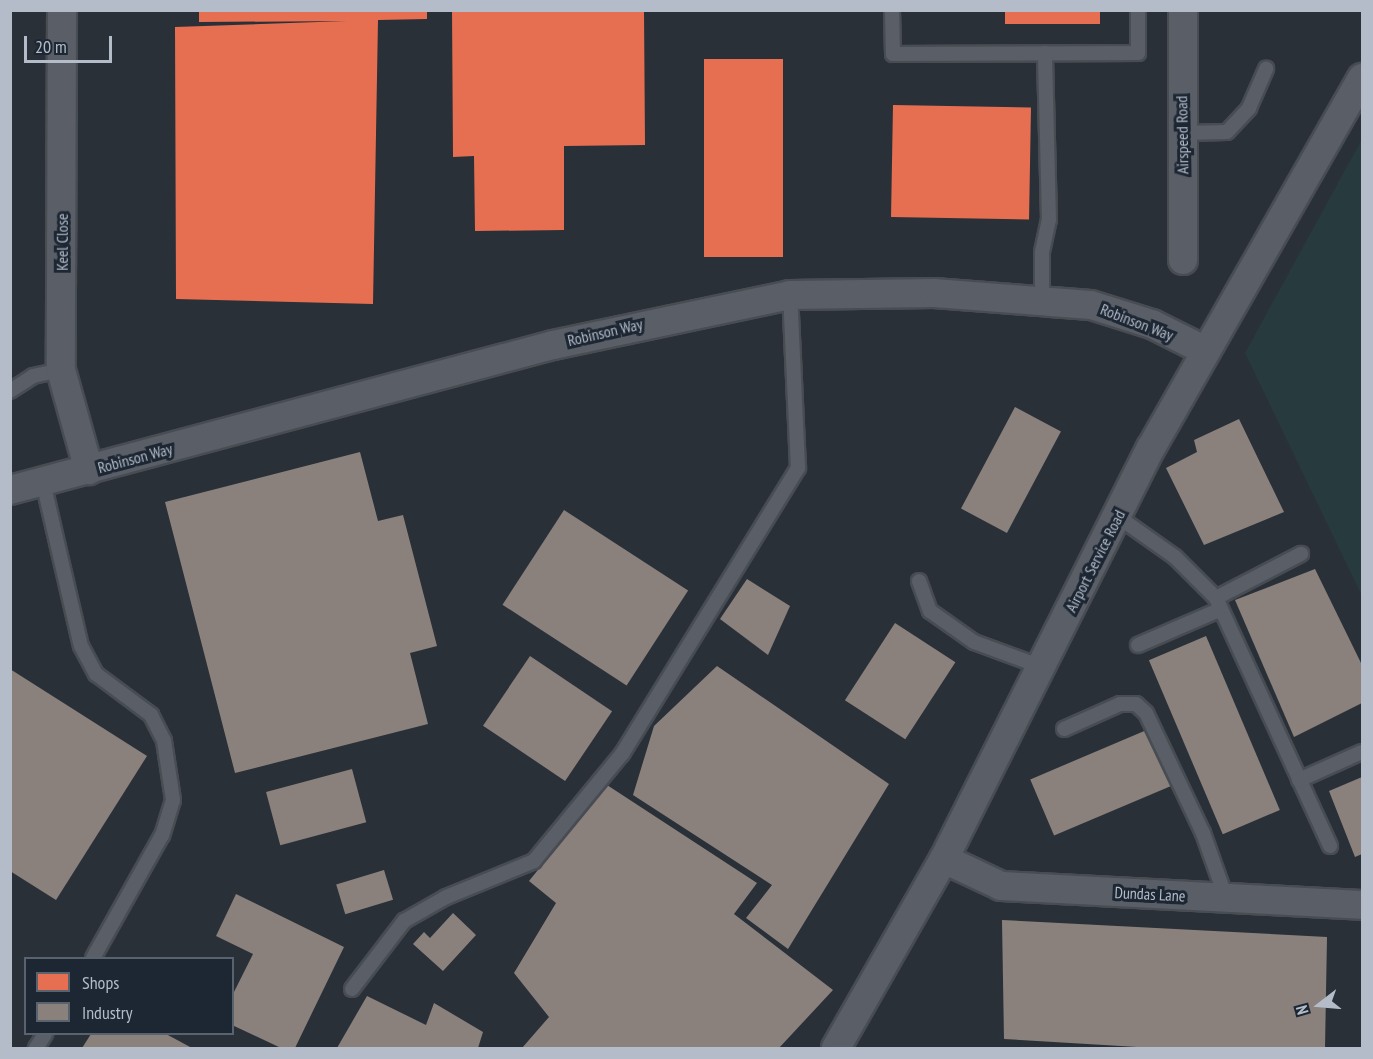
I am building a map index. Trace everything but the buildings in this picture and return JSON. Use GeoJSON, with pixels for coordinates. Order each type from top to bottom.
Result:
{"type":"FeatureCollection","features":[{"type":"Feature","properties":{"kind":"street","name":"Keel Close"},"geometry":{"type":"LineString","coordinates":[[62,10],[61,370],[89,470]]}},
{"type":"Feature","properties":{"kind":"street","name":"Airspeed Road"},"geometry":{"type":"LineString","coordinates":[[1184,10],[1182,133],[1184,260]]}},
{"type":"Feature","properties":{"kind":"street","name":"Airport Service Road"},"geometry":{"type":"LineString","coordinates":[[836,1048],[944,860],[1117,516],[1206,351],[1362,78]]}},
{"type":"Feature","properties":{"kind":"street","name":"Robinson Way"},"geometry":{"type":"LineString","coordinates":[[10,490],[553,345],[790,295],[934,293],[1042,300],[1118,312],[1206,351]]}},
{"type":"Feature","properties":{"kind":"street","name":"Dundas Lane"},"geometry":{"type":"LineString","coordinates":[[944,860],[1001,886],[1362,905]]}},
{"type":"Feature","properties":{"kind":"lane"},"geometry":{"type":"LineString","coordinates":[[892,10],[892,54],[1138,53],[1138,10]]}},
{"type":"Feature","properties":{"kind":"lane"},"geometry":{"type":"LineString","coordinates":[[1042,300],[1041,252],[1049,220],[1045,53]]}},
{"type":"Feature","properties":{"kind":"lane"},"geometry":{"type":"LineString","coordinates":[[1182,133],[1227,132],[1249,108],[1266,69]]}},
{"type":"Feature","properties":{"kind":"lane"},"geometry":{"type":"LineString","coordinates":[[352,989],[404,921],[446,897],[534,861],[622,754],[798,468],[790,295]]}},
{"type":"Feature","properties":{"kind":"lane"},"geometry":{"type":"LineString","coordinates":[[10,391],[33,376],[61,370]]}},
{"type":"Feature","properties":{"kind":"lane"},"geometry":{"type":"LineString","coordinates":[[43,482],[81,646],[96,674],[151,715],[164,741],[173,800],[162,835],[94,957]]}},
{"type":"Feature","properties":{"kind":"lane"},"geometry":{"type":"LineString","coordinates":[[1117,516],[1175,557],[1218,604],[1330,846]]}},
{"type":"Feature","properties":{"kind":"lane"},"geometry":{"type":"LineString","coordinates":[[1138,645],[1218,604],[1301,554]]}},
{"type":"Feature","properties":{"kind":"lane"},"geometry":{"type":"LineString","coordinates":[[920,581],[930,611],[974,642],[1042,667]]}},
{"type":"Feature","properties":{"kind":"lane"},"geometry":{"type":"LineString","coordinates":[[1065,729],[1120,704],[1137,704],[1146,713],[1203,832],[1226,898]]}},
{"type":"Feature","properties":{"kind":"lane"},"geometry":{"type":"LineString","coordinates":[[1299,780],[1362,752]]}},
{"type":"Feature","properties":{"kind":"lane"},"geometry":{"type":"LineString","coordinates":[[36,1048],[44,1035]]}},
{"type":"Feature","properties":{"kind":"green space"},"geometry":{"type":"Polygon","coordinates":[[[1362,139],[1362,596],[1245,353],[1362,139]]]}}]}
